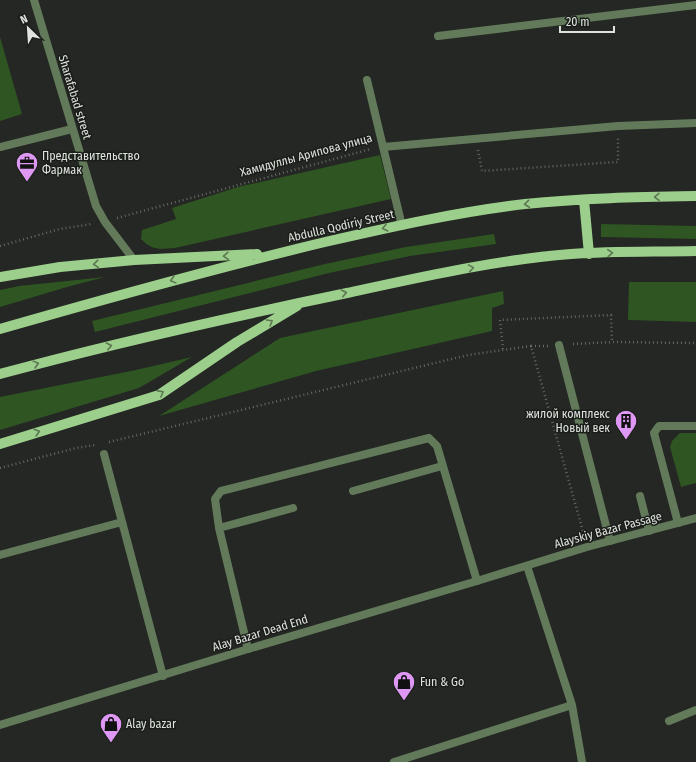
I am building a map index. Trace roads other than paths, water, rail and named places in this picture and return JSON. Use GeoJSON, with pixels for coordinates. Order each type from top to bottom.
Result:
{"type":"FeatureCollection","features":[{"type":"Feature","properties":{"kind":"main road","name":"Abdulla Qodiriy Street"},"geometry":{"type":"LineString","coordinates":[[0,329],[188,276],[279,253],[484,210],[526,204],[584,200],[696,196]]}},
{"type":"Feature","properties":{"kind":"main road"},"geometry":{"type":"LineString","coordinates":[[584,200],[589,254]]}},
{"type":"Feature","properties":{"kind":"main road"},"geometry":{"type":"LineString","coordinates":[[0,374],[71,355],[306,301],[444,272],[529,259],[589,254],[696,251]]}},
{"type":"Feature","properties":{"kind":"main road"},"geometry":{"type":"LineString","coordinates":[[0,277],[60,267],[134,260],[279,253]]}},
{"type":"Feature","properties":{"kind":"main road"},"geometry":{"type":"LineString","coordinates":[[0,444],[158,395],[237,342],[306,301]]}},
{"type":"Feature","properties":{"kind":"street","name":"Sharafabad street"},"geometry":{"type":"LineString","coordinates":[[34,0],[96,206],[105,222],[134,260]]}},
{"type":"Feature","properties":{"kind":"street"},"geometry":{"type":"LineString","coordinates":[[438,36],[696,5]]}},
{"type":"Feature","properties":{"kind":"street"},"geometry":{"type":"LineString","coordinates":[[367,80],[402,226]]}},
{"type":"Feature","properties":{"kind":"street","name":"Хамидуллы Арипова улица"},"geometry":{"type":"LineString","coordinates":[[383,147],[618,126],[696,123]]}},
{"type":"Feature","properties":{"kind":"street"},"geometry":{"type":"LineString","coordinates":[[0,147],[72,128]]}},
{"type":"Feature","properties":{"kind":"street"},"geometry":{"type":"LineString","coordinates":[[559,345],[610,541]]}},
{"type":"Feature","properties":{"kind":"street"},"geometry":{"type":"LineString","coordinates":[[678,524],[654,433],[659,426],[696,426]]}},
{"type":"Feature","properties":{"kind":"street"},"geometry":{"type":"LineString","coordinates":[[248,649],[219,528],[216,499],[221,491],[429,438],[437,446],[477,581]]}},
{"type":"Feature","properties":{"kind":"street"},"geometry":{"type":"LineString","coordinates":[[104,454],[163,676]]}},
{"type":"Feature","properties":{"kind":"street"},"geometry":{"type":"LineString","coordinates":[[353,491],[442,466]]}},
{"type":"Feature","properties":{"kind":"street"},"geometry":{"type":"LineString","coordinates":[[640,496],[649,531]]}},
{"type":"Feature","properties":{"kind":"street"},"geometry":{"type":"LineString","coordinates":[[219,528],[293,508]]}},
{"type":"Feature","properties":{"kind":"street","name":"Alayskiy Bazar Passage"},"geometry":{"type":"LineString","coordinates":[[527,566],[587,546],[678,524],[696,518]]}},
{"type":"Feature","properties":{"kind":"street"},"geometry":{"type":"LineString","coordinates":[[0,555],[122,522]]}},
{"type":"Feature","properties":{"kind":"street"},"geometry":{"type":"LineString","coordinates":[[527,566],[572,705],[582,762]]}},
{"type":"Feature","properties":{"kind":"street","name":"Alay Bazar Dead End"},"geometry":{"type":"LineString","coordinates":[[0,725],[527,566]]}},
{"type":"Feature","properties":{"kind":"street"},"geometry":{"type":"LineString","coordinates":[[394,762],[572,705]]}},
{"type":"Feature","properties":{"kind":"street"},"geometry":{"type":"LineString","coordinates":[[669,721],[696,710]]}},
{"type":"Feature","properties":{"kind":"place","name":"Представительство Фармак"},"geometry":{"type":"Point","coordinates":[27,182]}},
{"type":"Feature","properties":{"kind":"place","name":"жилой комплекс Новый век"},"geometry":{"type":"Point","coordinates":[626,440]}},
{"type":"Feature","properties":{"kind":"place","name":"Fun & Go"},"geometry":{"type":"Point","coordinates":[404,702]}},
{"type":"Feature","properties":{"kind":"place","name":"Alay bazar"},"geometry":{"type":"Point","coordinates":[111,744]}}]}
